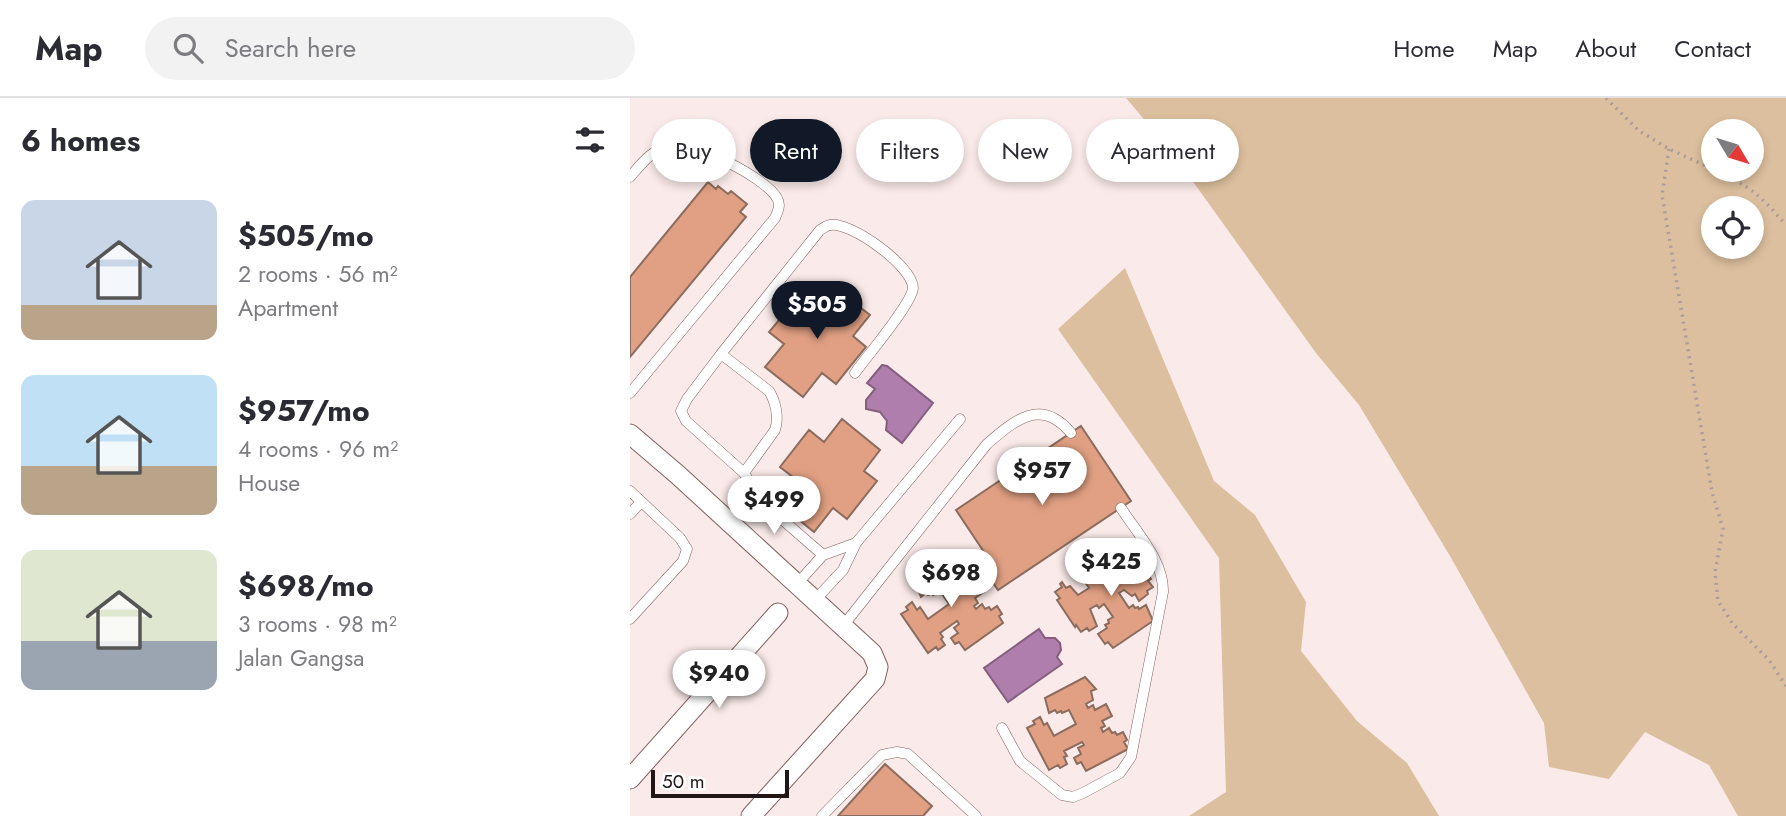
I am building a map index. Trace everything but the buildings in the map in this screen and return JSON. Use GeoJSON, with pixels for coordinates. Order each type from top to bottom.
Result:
{"type":"FeatureCollection","features":[{"type":"Feature","properties":{"kind":"street"},"geometry":{"type":"LineString","coordinates":[[630,434],[872,653],[878,667],[875,679],[751,816]]}},
{"type":"Feature","properties":{"kind":"street"},"geometry":{"type":"LineString","coordinates":[[630,779],[778,613]]}},
{"type":"Feature","properties":{"kind":"lane"},"geometry":{"type":"LineString","coordinates":[[630,177],[646,157],[663,148],[686,145],[719,157],[770,189],[778,199],[779,207],[775,218],[634,381],[630,393]]}},
{"type":"Feature","properties":{"kind":"lane"},"geometry":{"type":"LineString","coordinates":[[823,555],[762,502],[744,473],[686,421],[681,411],[721,354],[820,230],[830,225],[843,226],[884,250],[910,276],[913,288],[907,303],[855,373]]}},
{"type":"Feature","properties":{"kind":"lane"},"geometry":{"type":"LineString","coordinates":[[721,354],[769,391],[774,398],[778,423],[744,473]]}},
{"type":"Feature","properties":{"kind":"lane"},"geometry":{"type":"LineString","coordinates":[[843,626],[987,444],[1011,423],[1028,415],[1051,416],[1071,433]]}},
{"type":"Feature","properties":{"kind":"lane"},"geometry":{"type":"LineString","coordinates":[[815,600],[847,565],[856,542],[960,419]]}},
{"type":"Feature","properties":{"kind":"lane"},"geometry":{"type":"LineString","coordinates":[[630,491],[680,538],[687,549],[683,561],[630,619]]}},
{"type":"Feature","properties":{"kind":"lane"},"geometry":{"type":"LineString","coordinates":[[630,514],[641,502]]}},
{"type":"Feature","properties":{"kind":"lane"},"geometry":{"type":"LineString","coordinates":[[1002,728],[1020,761],[1062,794],[1073,797],[1083,793],[1120,773],[1127,766],[1155,636],[1163,578],[1159,566],[1121,508]]}},
{"type":"Feature","properties":{"kind":"lane"},"geometry":{"type":"LineString","coordinates":[[797,584],[823,555],[856,542]]}},
{"type":"Feature","properties":{"kind":"lane"},"geometry":{"type":"LineString","coordinates":[[822,816],[882,755],[897,752],[908,754],[976,816]]}},
{"type":"Feature","properties":{"kind":"path"},"geometry":{"type":"LineString","coordinates":[[1606,98],[1638,130],[1669,149],[1701,163]]}},
{"type":"Feature","properties":{"kind":"path"},"geometry":{"type":"LineString","coordinates":[[1669,149],[1662,195],[1712,492],[1723,529],[1715,572],[1717,601],[1733,624],[1769,660],[1786,686]]}},
{"type":"Feature","properties":{"kind":"path"},"geometry":{"type":"LineString","coordinates":[[1743,182],[1763,198],[1786,225]]}},
{"type":"Feature","properties":{"kind":"shaded area"},"geometry":{"type":"Polygon","coordinates":[[[1126,98],[1786,98],[1786,816],[1738,816],[1709,765],[1645,732],[1609,779],[1549,767],[1544,723],[1450,556],[1359,405],[1316,353],[1193,182],[1239,182],[1239,119],[1144,119],[1126,98]]]}},
{"type":"Feature","properties":{"kind":"shaded area"},"geometry":{"type":"Polygon","coordinates":[[[1125,268],[1214,481],[1255,515],[1306,602],[1301,651],[1357,721],[1407,763],[1439,816],[1189,816],[1226,792],[1219,558],[1058,329],[1125,268]]]}},
{"type":"Feature","properties":{"kind":"shaded area"},"geometry":{"type":"Polygon","coordinates":[[[882,365],[887,366],[933,403],[902,443],[886,430],[887,421],[880,412],[866,409],[866,400],[875,389],[867,383],[882,365]]]}},
{"type":"Feature","properties":{"kind":"shaded area"},"geometry":{"type":"Polygon","coordinates":[[[1039,629],[1045,638],[1055,638],[1060,643],[1061,650],[1057,657],[1062,664],[1008,702],[984,668],[1039,629]]]}}]}
